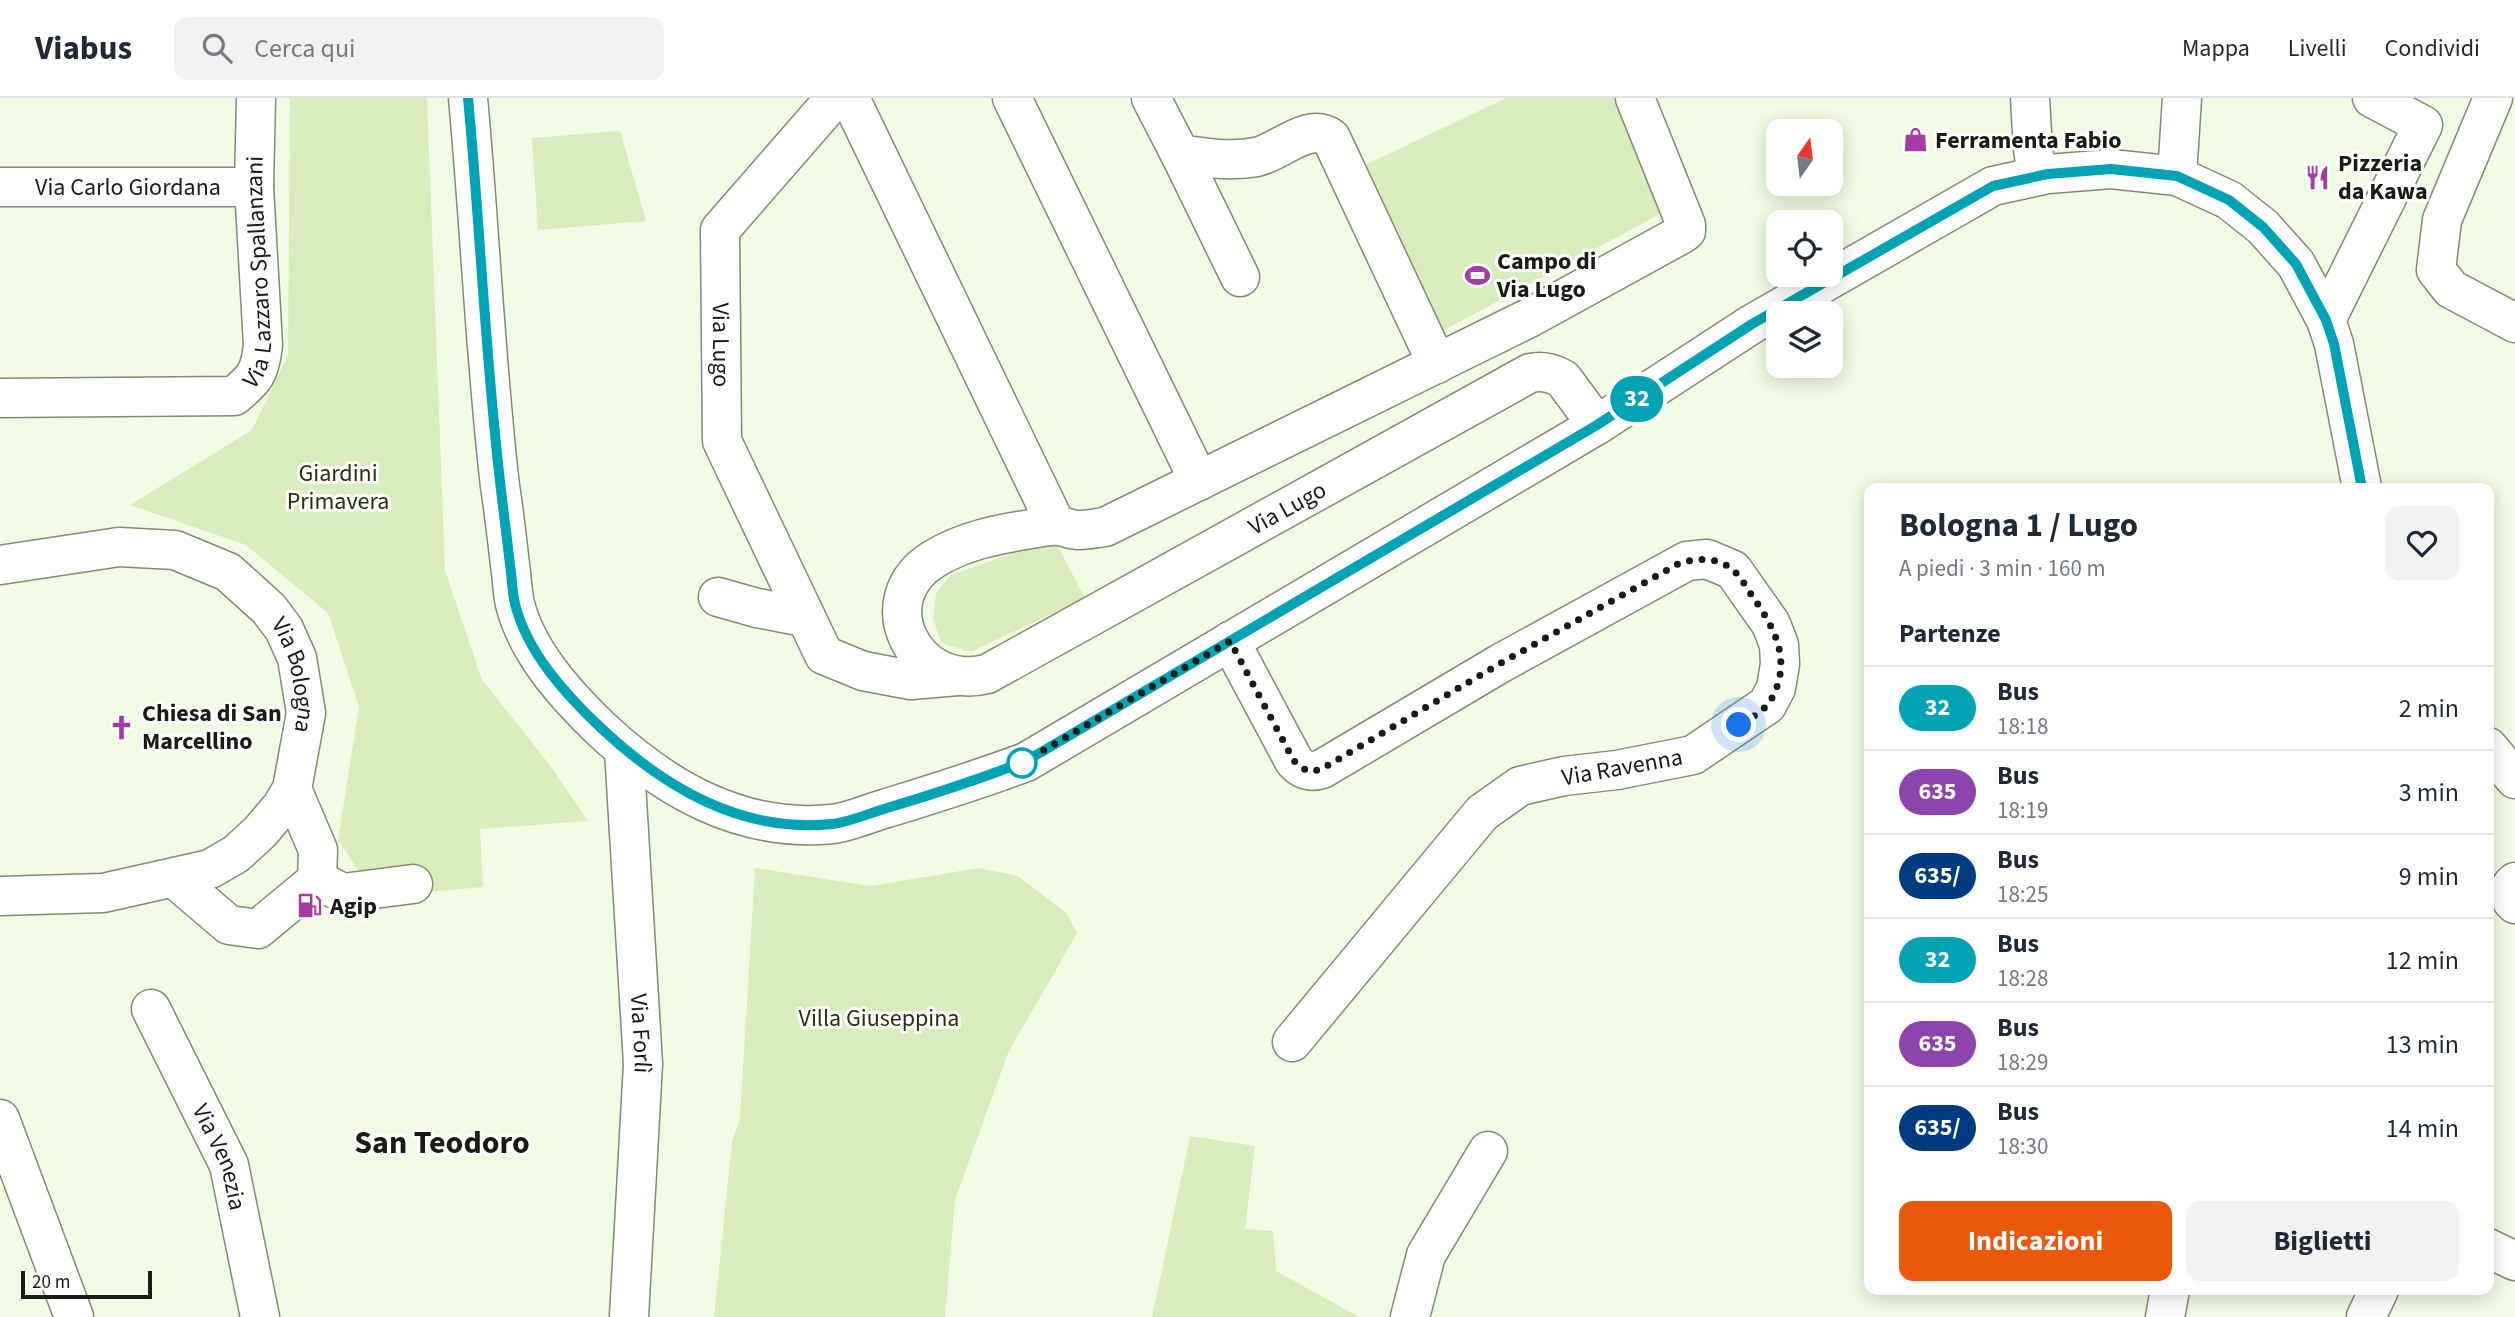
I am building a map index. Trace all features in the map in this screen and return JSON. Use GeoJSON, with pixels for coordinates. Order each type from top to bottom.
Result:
{"type":"FeatureCollection","features":[{"type":"Feature","properties":{"kind":"street","name":"Via Lazzaro Spallanzani"},"geometry":{"type":"LineString","coordinates":[[0,398],[234,396],[252,383],[261,366],[263,345],[254,187],[256,98]]}},
{"type":"Feature","properties":{"kind":"street"},"geometry":{"type":"LineString","coordinates":[[468,98],[490,401],[515,603],[527,636],[545,666],[624,750],[661,779],[737,815],[780,823],[834,824],[972,782],[1026,761],[1597,425],[1752,324],[1993,186],[2037,176],[2111,169],[2177,176],[2229,200],[2263,227],[2296,264],[2326,320],[2334,344],[2361,483]]}},
{"type":"Feature","properties":{"kind":"street","name":"Via Lugo"},"geometry":{"type":"LineString","coordinates":[[835,98],[720,230],[722,441],[824,655],[863,671],[911,680],[980,676],[997,670],[1530,373],[1543,371],[1563,379],[1597,425]]}},
{"type":"Feature","properties":{"kind":"street"},"geometry":{"type":"LineString","coordinates":[[850,98],[1056,525]]}},
{"type":"Feature","properties":{"kind":"street"},"geometry":{"type":"LineString","coordinates":[[1012,98],[1199,481]]}},
{"type":"Feature","properties":{"kind":"street"},"geometry":{"type":"LineString","coordinates":[[1151,98],[1240,277]]}},
{"type":"Feature","properties":{"kind":"street"},"geometry":{"type":"LineString","coordinates":[[959,676],[931,666],[913,649],[902,621],[909,585],[918,572],[934,559],[987,537],[1056,525],[1076,530],[1105,527],[1529,318],[1686,231],[1686,225],[1634,98]]}},
{"type":"Feature","properties":{"kind":"street"},"geometry":{"type":"LineString","coordinates":[[2030,98],[2037,176]]}},
{"type":"Feature","properties":{"kind":"street"},"geometry":{"type":"LineString","coordinates":[[2177,176],[2182,98]]}},
{"type":"Feature","properties":{"kind":"street"},"geometry":{"type":"LineString","coordinates":[[2326,320],[2423,125],[2372,98]]}},
{"type":"Feature","properties":{"kind":"street"},"geometry":{"type":"LineString","coordinates":[[2493,98],[2441,220],[2436,270],[2451,289],[2515,323]]}},
{"type":"Feature","properties":{"kind":"street"},"geometry":{"type":"LineString","coordinates":[[1180,154],[1223,160],[1258,157],[1310,133],[1321,133],[1331,138],[1437,363]]}},
{"type":"Feature","properties":{"kind":"street","name":"Via Carlo Giordana"},"geometry":{"type":"LineString","coordinates":[[0,187],[254,187]]}},
{"type":"Feature","properties":{"kind":"street","name":"Via Bologna"},"geometry":{"type":"LineString","coordinates":[[0,565],[119,547],[176,550],[228,572],[270,609],[284,629],[297,658],[306,713],[292,789],[282,806],[260,832],[236,854],[210,869],[103,893],[0,896]]}},
{"type":"Feature","properties":{"kind":"street","name":"Via Ravenna"},"geometry":{"type":"LineString","coordinates":[[1230,641],[1294,761],[1311,772],[1322,769],[1501,663],[1686,561],[1707,559],[1733,570],[1771,624],[1781,652],[1776,688],[1767,705],[1693,755],[1520,786],[1482,813],[1292,1042]]}},
{"type":"Feature","properties":{"kind":"street"},"geometry":{"type":"LineString","coordinates":[[718,597],[804,617]]}},
{"type":"Feature","properties":{"kind":"street","name":"Via Forlì"},"geometry":{"type":"LineString","coordinates":[[624,750],[643,1064],[629,1317]]}},
{"type":"Feature","properties":{"kind":"street"},"geometry":{"type":"LineString","coordinates":[[2494,754],[2515,779]]}},
{"type":"Feature","properties":{"kind":"street"},"geometry":{"type":"LineString","coordinates":[[175,879],[229,925],[258,929],[317,880],[318,850],[292,789]]}},
{"type":"Feature","properties":{"kind":"street"},"geometry":{"type":"LineString","coordinates":[[317,880],[343,893],[413,884]]}},
{"type":"Feature","properties":{"kind":"street"},"geometry":{"type":"LineString","coordinates":[[2515,883],[2512,885],[2512,901],[2515,904]]}},
{"type":"Feature","properties":{"kind":"street","name":"Via Venezia"},"geometry":{"type":"LineString","coordinates":[[152,1009],[229,1165],[260,1317]]}},
{"type":"Feature","properties":{"kind":"street"},"geometry":{"type":"LineString","coordinates":[[0,1119],[74,1317]]}},
{"type":"Feature","properties":{"kind":"street"},"geometry":{"type":"LineString","coordinates":[[1410,1317],[1426,1255],[1488,1151]]}},
{"type":"Feature","properties":{"kind":"street"},"geometry":{"type":"LineString","coordinates":[[2494,1251],[2515,1261]]}},
{"type":"Feature","properties":{"kind":"street"},"geometry":{"type":"LineString","coordinates":[[2165,1317],[2169,1295]]}},
{"type":"Feature","properties":{"kind":"street"},"geometry":{"type":"LineString","coordinates":[[2366,1317],[2377,1295]]}},
{"type":"Feature","properties":{"kind":"green space","name":"Giardini Primavera"},"geometry":{"type":"Polygon","coordinates":[[[290,98],[427,98],[445,570],[482,680],[549,764],[588,821],[480,829],[483,887],[427,892],[364,879],[338,840],[359,707],[328,613],[246,545],[130,505],[252,430],[288,355],[290,98]]]}},
{"type":"Feature","properties":{"kind":"green space","name":"Campo di Via Lugo"},"geometry":{"type":"Polygon","coordinates":[[[1506,98],[1614,98],[1660,214],[1435,335],[1357,169],[1506,98]]]}},
{"type":"Feature","properties":{"kind":"green space"},"geometry":{"type":"Polygon","coordinates":[[[620,131],[646,221],[538,230],[532,138],[620,131]]]}},
{"type":"Feature","properties":{"kind":"green space"},"geometry":{"type":"Polygon","coordinates":[[[1054,539],[1085,598],[971,652],[941,643],[933,619],[936,593],[951,575],[1054,539]]]}},
{"type":"Feature","properties":{"kind":"green space","name":"Villa Giuseppina"},"geometry":{"type":"Polygon","coordinates":[[[755,868],[870,886],[979,868],[1018,876],[1066,913],[1077,933],[1008,1053],[955,1200],[945,1317],[714,1317],[732,1142],[740,1118],[755,868]]]}},
{"type":"Feature","properties":{"kind":"green space"},"geometry":{"type":"Polygon","coordinates":[[[1190,1136],[1255,1146],[1245,1229],[1273,1231],[1276,1271],[1359,1317],[1152,1317],[1190,1136]]]}},
{"type":"Feature","properties":{"kind":"bus line","name":"32"},"geometry":{"type":"LineString","coordinates":[[468,98],[490,401],[515,603],[527,636],[545,666],[567,693],[624,750],[661,779],[737,815],[780,823],[834,824],[972,782],[1026,761],[1597,425],[1752,324],[1993,186],[2048,174],[2111,169],[2177,176],[2229,200],[2263,227],[2296,264],[2326,320],[2334,344],[2361,483]]}},
{"type":"Feature","properties":{"kind":"place","name":"Ferramenta Fabio"},"geometry":{"type":"Point","coordinates":[1915,140]}},
{"type":"Feature","properties":{"kind":"place","name":"Pizzeria da Kawa"},"geometry":{"type":"Point","coordinates":[2318,177]}},
{"type":"Feature","properties":{"kind":"place","name":"Campo di Via Lugo"},"geometry":{"type":"Point","coordinates":[1477,275]}},
{"type":"Feature","properties":{"kind":"place","name":"Chiesa di San Marcellino"},"geometry":{"type":"Point","coordinates":[122,727]}},
{"type":"Feature","properties":{"kind":"place","name":"Agip"},"geometry":{"type":"Point","coordinates":[310,906]}},
{"type":"Feature","properties":{"kind":"district","name":"San Teodoro"},"geometry":{"type":"Point","coordinates":[442,1142]}},
{"type":"Feature","properties":{"kind":"route"},"geometry":{"type":"LineString","coordinates":[[1022,763],[1230,641],[1294,761],[1307,771],[1320,770],[1501,663],[1678,564],[1693,559],[1718,562],[1733,570],[1768,619],[1777,637],[1781,652],[1774,694],[1762,710],[1739,725]]}}]}
